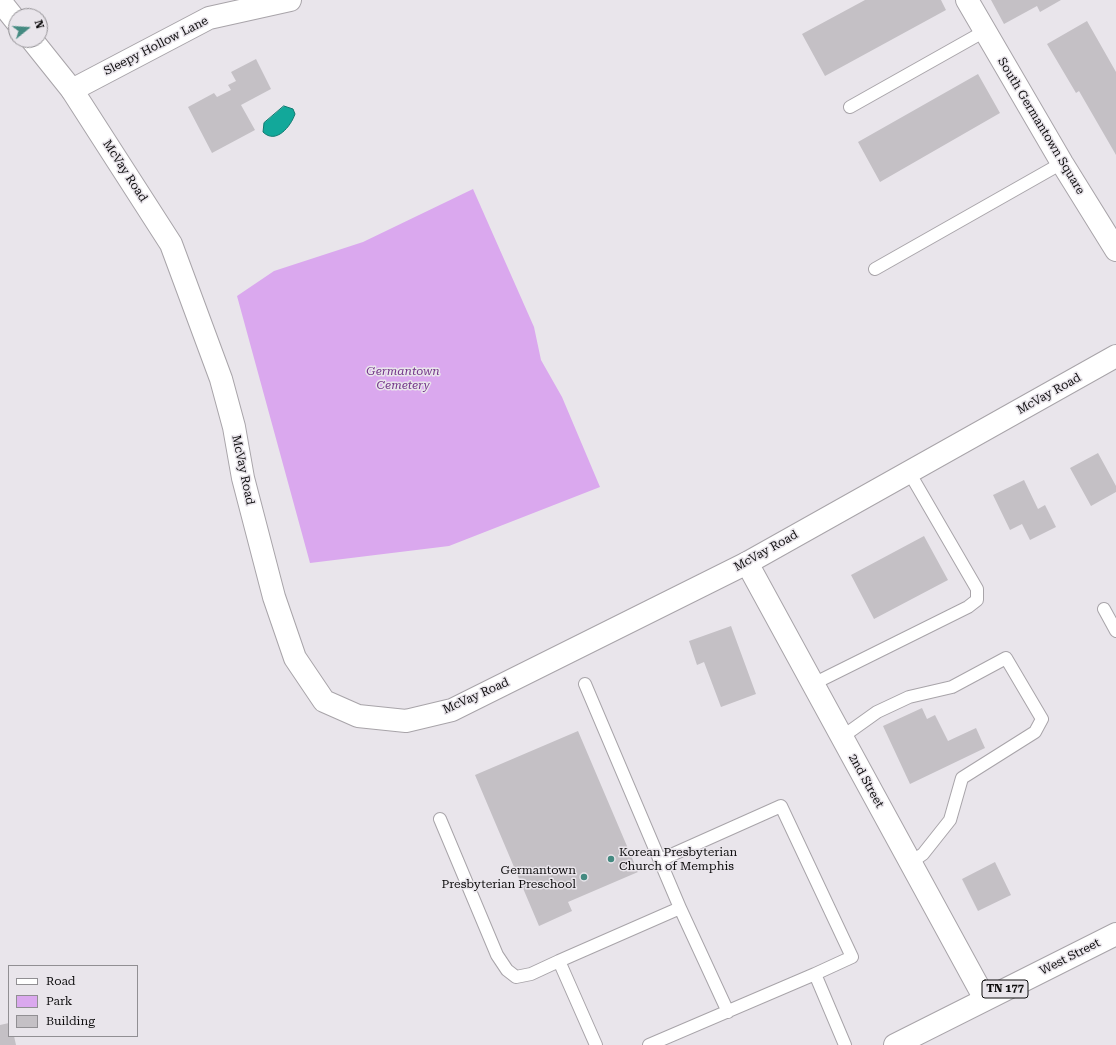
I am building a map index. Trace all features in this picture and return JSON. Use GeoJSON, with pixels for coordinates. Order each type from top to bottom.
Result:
{"type":"FeatureCollection","features":[{"type":"Feature","properties":{"kind":"street","name":"Sleepy Hollow Lane"},"geometry":{"type":"LineString","coordinates":[[72,90],[209,18],[290,0]]}},
{"type":"Feature","properties":{"kind":"street"},"geometry":{"type":"LineString","coordinates":[[0,1],[8,10]]}},
{"type":"Feature","properties":{"kind":"street","name":"South Germantown Square"},"geometry":{"type":"LineString","coordinates":[[967,1],[1062,164],[1116,250]]}},
{"type":"Feature","properties":{"kind":"street","name":"McVay Road"},"geometry":{"type":"LineString","coordinates":[[38,48],[72,90],[171,244],[221,379],[234,427],[243,478],[274,597],[295,658],[324,701],[358,716],[406,721],[452,710],[747,563],[1116,356]]}},
{"type":"Feature","properties":{"kind":"street","name":"2nd Street"},"geometry":{"type":"LineString","coordinates":[[747,563],[985,1000]]}},
{"type":"Feature","properties":{"kind":"street","name":"West Street"},"geometry":{"type":"LineString","coordinates":[[895,1045],[1116,934]]}},
{"type":"Feature","properties":{"kind":"lane"},"geometry":{"type":"LineString","coordinates":[[850,107],[985,31]]}},
{"type":"Feature","properties":{"kind":"lane"},"geometry":{"type":"LineString","coordinates":[[875,269],[1062,164]]}},
{"type":"Feature","properties":{"kind":"lane"},"geometry":{"type":"LineString","coordinates":[[813,684],[968,607],[977,600],[977,590],[909,472]]}},
{"type":"Feature","properties":{"kind":"lane"},"geometry":{"type":"LineString","coordinates":[[1104,609],[1116,631]]}},
{"type":"Feature","properties":{"kind":"lane"},"geometry":{"type":"LineString","coordinates":[[842,737],[877,712],[909,698],[952,686],[1006,658],[1042,718],[1035,732],[962,778],[950,820],[923,854],[910,863]]}},
{"type":"Feature","properties":{"kind":"lane"},"geometry":{"type":"LineString","coordinates":[[585,684],[680,908],[728,1012]]}},
{"type":"Feature","properties":{"kind":"lane"},"geometry":{"type":"LineString","coordinates":[[649,1045],[852,957],[781,806],[660,860]]}},
{"type":"Feature","properties":{"kind":"lane"},"geometry":{"type":"LineString","coordinates":[[440,820],[497,955],[507,970],[516,977],[531,974],[680,908]]}},
{"type":"Feature","properties":{"kind":"lane"},"geometry":{"type":"LineString","coordinates":[[559,961],[596,1045]]}},
{"type":"Feature","properties":{"kind":"lane"},"geometry":{"type":"LineString","coordinates":[[815,974],[845,1045]]}},
{"type":"Feature","properties":{"kind":"green space","name":"Germantown Cemetery"},"geometry":{"type":"Polygon","coordinates":[[[473,189],[534,327],[541,360],[562,397],[600,487],[449,546],[310,563],[237,296],[274,271],[363,242],[473,189]]]}},
{"type":"Feature","properties":{"kind":"shaded area"},"geometry":{"type":"Polygon","coordinates":[[[284,106],[293,109],[295,114],[287,128],[278,135],[273,136],[263,132],[264,123],[284,106]]]}},
{"type":"Feature","properties":{"kind":"building"},"geometry":{"type":"Polygon","coordinates":[[[865,0],[941,0],[946,10],[825,76],[802,34],[865,0]]]}},
{"type":"Feature","properties":{"kind":"building"},"geometry":{"type":"Polygon","coordinates":[[[991,0],[1061,0],[1040,12],[1037,6],[1004,24],[991,0]]]}},
{"type":"Feature","properties":{"kind":"building"},"geometry":{"type":"Polygon","coordinates":[[[1087,21],[1116,72],[1116,155],[1079,91],[1076,93],[1047,44],[1087,21]]]}},
{"type":"Feature","properties":{"kind":"building"},"geometry":{"type":"Polygon","coordinates":[[[256,59],[271,89],[241,105],[255,130],[212,153],[188,107],[214,93],[217,97],[231,90],[228,85],[236,81],[231,72],[256,59]]]}},
{"type":"Feature","properties":{"kind":"building"},"geometry":{"type":"Polygon","coordinates":[[[978,74],[1000,113],[880,182],[858,142],[978,74]]]}},
{"type":"Feature","properties":{"kind":"building"},"geometry":{"type":"Polygon","coordinates":[[[1098,453],[1116,486],[1116,492],[1091,506],[1070,468],[1098,453]]]}},
{"type":"Feature","properties":{"kind":"building"},"geometry":{"type":"Polygon","coordinates":[[[1024,480],[1038,509],[1045,505],[1056,527],[1030,540],[1022,524],[1010,530],[993,495],[1024,480]]]}},
{"type":"Feature","properties":{"kind":"building"},"geometry":{"type":"Polygon","coordinates":[[[924,536],[948,580],[874,619],[851,575],[924,536]]]}},
{"type":"Feature","properties":{"kind":"building"},"geometry":{"type":"Polygon","coordinates":[[[731,626],[756,694],[721,707],[704,662],[697,665],[689,641],[731,626]]]}},
{"type":"Feature","properties":{"kind":"building"},"geometry":{"type":"Polygon","coordinates":[[[922,708],[927,719],[935,715],[948,741],[976,728],[985,748],[910,784],[883,726],[922,708]]]}},
{"type":"Feature","properties":{"kind":"building"},"geometry":{"type":"Polygon","coordinates":[[[578,731],[638,872],[568,902],[572,911],[539,926],[475,775],[578,731]]]}},
{"type":"Feature","properties":{"kind":"building"},"geometry":{"type":"Polygon","coordinates":[[[995,862],[1011,895],[978,911],[962,879],[995,862]]]}},
{"type":"Feature","properties":{"kind":"building"},"geometry":{"type":"Polygon","coordinates":[[[8,1023],[8,1037],[14,1037],[16,1045],[0,1045],[0,1025],[8,1023]]]}},
{"type":"Feature","properties":{"kind":"place","name":"Korean Presbyterian Church of Memphis"},"geometry":{"type":"Point","coordinates":[611,859]}},
{"type":"Feature","properties":{"kind":"place","name":"Germantown Presbyterian Preschool"},"geometry":{"type":"Point","coordinates":[584,877]}}]}
